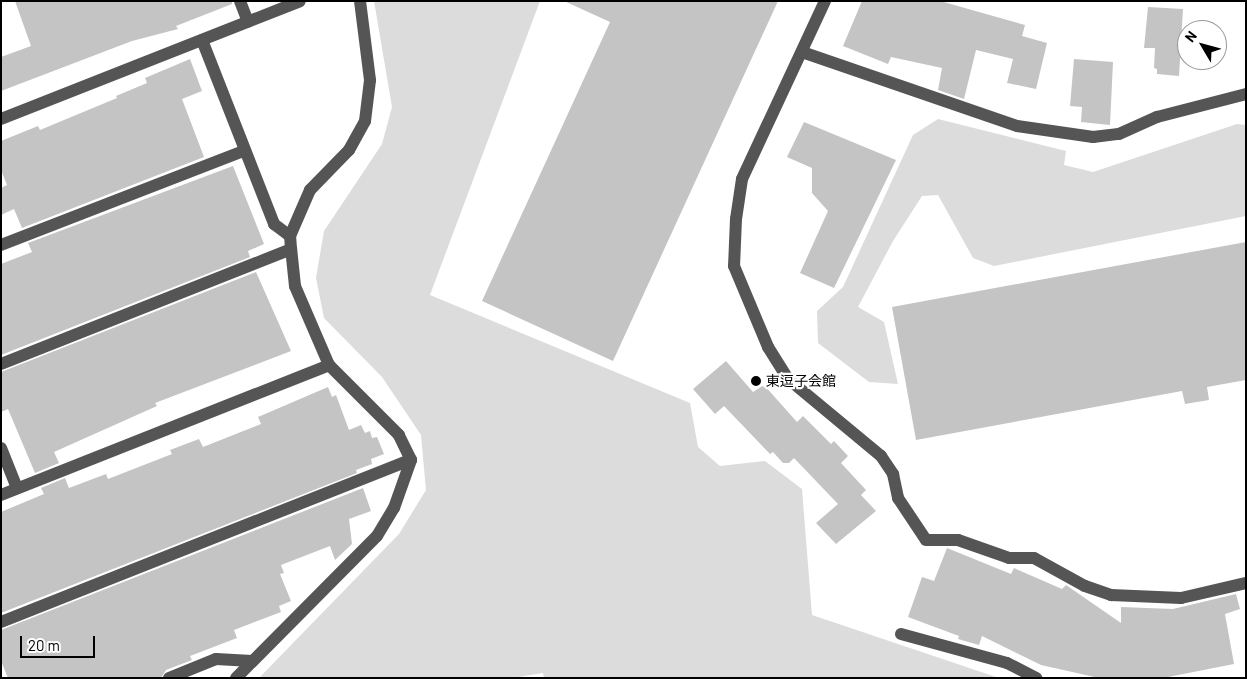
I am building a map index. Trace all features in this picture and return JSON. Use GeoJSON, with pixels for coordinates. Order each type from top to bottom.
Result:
{"type":"FeatureCollection","features":[{"type":"Feature","properties":{"kind":"street"},"geometry":{"type":"LineString","coordinates":[[240,1],[248,22]]}},
{"type":"Feature","properties":{"kind":"street"},"geometry":{"type":"LineString","coordinates":[[1,119],[300,1]]}},
{"type":"Feature","properties":{"kind":"street"},"geometry":{"type":"LineString","coordinates":[[236,678],[377,536],[394,508],[411,460],[399,435],[329,365],[295,286],[290,243],[310,190],[349,150],[366,121],[370,80],[360,1]]}},
{"type":"Feature","properties":{"kind":"street"},"geometry":{"type":"LineString","coordinates":[[825,1],[742,179],[736,219],[734,266],[764,340],[787,378],[881,456],[893,474],[898,498],[926,540],[958,540],[1009,558],[1034,558],[1085,586],[1111,595],[1181,598],[1246,583]]}},
{"type":"Feature","properties":{"kind":"street"},"geometry":{"type":"LineString","coordinates":[[202,40],[243,151],[274,224],[290,243]]}},
{"type":"Feature","properties":{"kind":"street"},"geometry":{"type":"LineString","coordinates":[[802,52],[1017,126],[1093,137],[1119,134],[1158,117],[1246,94]]}},
{"type":"Feature","properties":{"kind":"street"},"geometry":{"type":"LineString","coordinates":[[1,245],[243,151]]}},
{"type":"Feature","properties":{"kind":"street"},"geometry":{"type":"LineString","coordinates":[[1,364],[290,243]]}},
{"type":"Feature","properties":{"kind":"street"},"geometry":{"type":"LineString","coordinates":[[1,495],[329,365]]}},
{"type":"Feature","properties":{"kind":"street"},"geometry":{"type":"LineString","coordinates":[[1,448],[17,488]]}},
{"type":"Feature","properties":{"kind":"street"},"geometry":{"type":"LineString","coordinates":[[1,622],[411,460]]}},
{"type":"Feature","properties":{"kind":"street"},"geometry":{"type":"LineString","coordinates":[[901,634],[1007,663],[1036,678]]}},
{"type":"Feature","properties":{"kind":"street"},"geometry":{"type":"LineString","coordinates":[[169,678],[216,660],[252,661]]}},
{"type":"Feature","properties":{"kind":"shaded area"},"geometry":{"type":"Polygon","coordinates":[[[374,1],[540,1],[430,295],[690,403],[698,447],[720,466],[765,461],[802,489],[812,615],[999,678],[544,678],[543,673],[512,678],[259,678],[399,534],[426,490],[421,435],[382,377],[324,318],[316,278],[324,231],[382,144],[392,107],[374,1]]]}},
{"type":"Feature","properties":{"kind":"shaded area"},"geometry":{"type":"Polygon","coordinates":[[[938,119],[1066,151],[1064,165],[1093,172],[1237,124],[1246,125],[1246,216],[994,266],[973,258],[938,195],[922,196],[893,241],[858,307],[884,322],[898,384],[869,382],[818,343],[817,311],[843,287],[913,135],[938,119]]]}},
{"type":"Feature","properties":{"kind":"building"},"geometry":{"type":"Polygon","coordinates":[[[15,1],[232,1],[232,4],[176,26],[178,29],[132,41],[1,91],[1,57],[31,46],[15,1]]]}},
{"type":"Feature","properties":{"kind":"building"},"geometry":{"type":"Polygon","coordinates":[[[564,1],[778,1],[613,361],[482,301],[610,22],[564,1]]]}},
{"type":"Feature","properties":{"kind":"building"},"geometry":{"type":"Polygon","coordinates":[[[862,1],[940,1],[1025,25],[1022,36],[1047,43],[1036,89],[1007,83],[1013,59],[976,50],[964,99],[938,90],[942,68],[891,57],[888,64],[843,46],[862,1]]]}},
{"type":"Feature","properties":{"kind":"building"},"geometry":{"type":"Polygon","coordinates":[[[1148,7],[1183,9],[1182,20],[1177,20],[1177,70],[1179,70],[1179,76],[1157,74],[1157,69],[1154,68],[1155,48],[1144,48],[1148,7]]]}},
{"type":"Feature","properties":{"kind":"building"},"geometry":{"type":"Polygon","coordinates":[[[190,59],[202,91],[182,99],[204,157],[22,228],[14,209],[1,215],[1,188],[7,185],[1,170],[1,141],[38,126],[40,130],[117,98],[116,96],[147,83],[145,78],[190,59]]]}},
{"type":"Feature","properties":{"kind":"building"},"geometry":{"type":"Polygon","coordinates":[[[1074,59],[1113,62],[1110,125],[1081,122],[1082,107],[1070,106],[1074,59]]]}},
{"type":"Feature","properties":{"kind":"building"},"geometry":{"type":"Polygon","coordinates":[[[804,122],[896,160],[834,288],[800,273],[828,211],[812,193],[812,168],[787,157],[804,122]]]}},
{"type":"Feature","properties":{"kind":"building"},"geometry":{"type":"Polygon","coordinates":[[[233,166],[264,244],[248,251],[250,257],[1,355],[1,264],[32,252],[28,243],[233,166]]]}},
{"type":"Feature","properties":{"kind":"building"},"geometry":{"type":"Polygon","coordinates":[[[1246,242],[1246,380],[1207,387],[1209,400],[1185,404],[1182,391],[916,440],[892,307],[1246,242]]]}},
{"type":"Feature","properties":{"kind":"building"},"geometry":{"type":"Polygon","coordinates":[[[256,272],[291,351],[155,403],[157,406],[54,452],[59,463],[35,473],[8,409],[1,412],[1,372],[256,272]]]}},
{"type":"Feature","properties":{"kind":"building"},"geometry":{"type":"Polygon","coordinates":[[[726,361],[753,392],[764,385],[797,422],[803,416],[831,444],[834,441],[848,456],[841,463],[866,490],[861,495],[876,511],[836,544],[816,523],[838,504],[794,458],[789,463],[783,463],[773,452],[770,454],[724,406],[715,414],[693,389],[726,361]]]}},
{"type":"Feature","properties":{"kind":"building"},"geometry":{"type":"Polygon","coordinates":[[[328,387],[332,397],[336,395],[349,430],[361,425],[365,433],[370,431],[372,438],[377,437],[384,454],[371,459],[372,464],[356,470],[357,473],[1,613],[1,512],[44,494],[41,488],[65,478],[69,488],[106,474],[108,479],[172,454],[170,450],[199,439],[203,447],[261,424],[258,417],[328,387]]]}},
{"type":"Feature","properties":{"kind":"building"},"geometry":{"type":"Polygon","coordinates":[[[363,488],[371,511],[349,519],[352,544],[335,560],[330,546],[281,565],[284,573],[280,574],[291,601],[279,606],[281,612],[234,630],[237,638],[190,656],[192,660],[166,670],[161,678],[8,678],[1,661],[1,630],[363,488]]]}},
{"type":"Feature","properties":{"kind":"building"},"geometry":{"type":"Polygon","coordinates":[[[947,548],[1011,574],[1014,568],[1062,589],[1066,585],[1121,623],[1121,607],[1173,609],[1236,594],[1240,609],[1225,614],[1234,664],[1163,678],[1099,678],[1041,665],[982,636],[979,645],[958,639],[959,636],[908,617],[922,577],[934,581],[947,548]]]}},
{"type":"Feature","properties":{"kind":"place","name":"東逗子会館"},"geometry":{"type":"Point","coordinates":[756,381]}}]}
